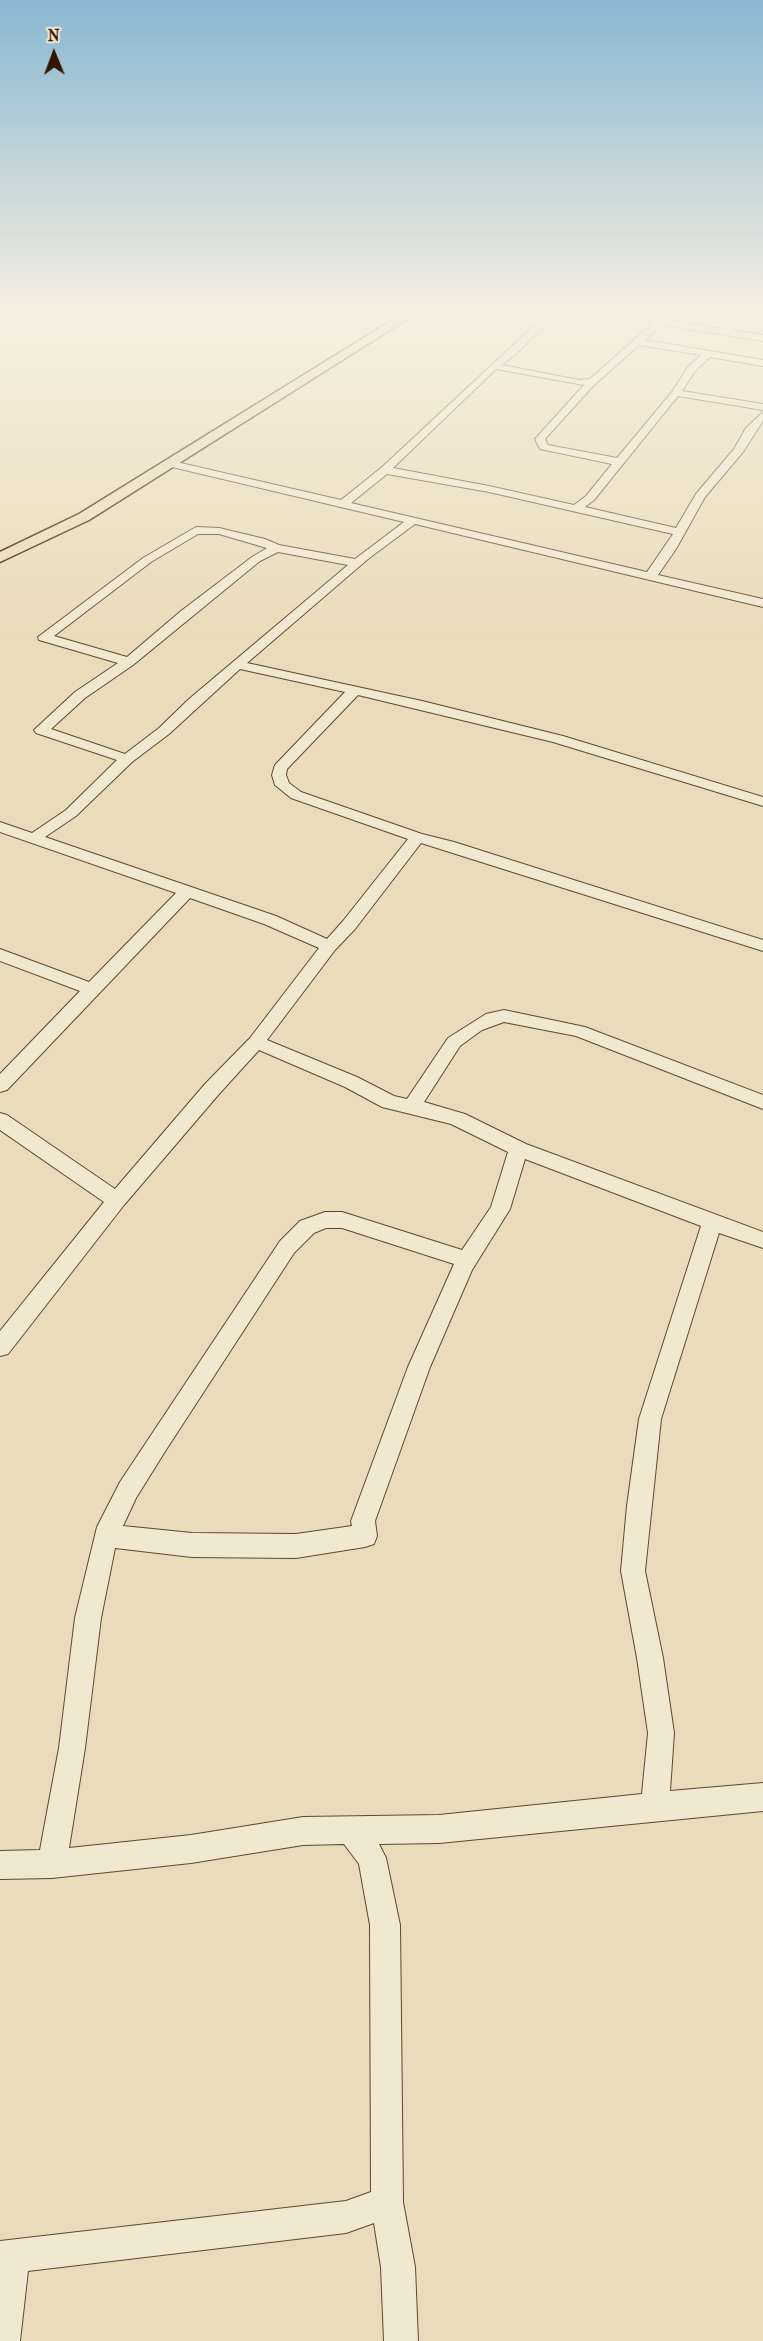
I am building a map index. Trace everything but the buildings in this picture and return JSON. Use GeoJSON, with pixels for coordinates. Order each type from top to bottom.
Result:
{"type":"FeatureCollection","features":[{"type":"Feature","properties":{"kind":"main road"},"geometry":{"type":"LineString","coordinates":[[0,558],[84,517],[241,420]]}},
{"type":"Feature","properties":{"kind":"street"},"geometry":{"type":"LineString","coordinates":[[342,505],[385,470],[437,420]]}},
{"type":"Feature","properties":{"kind":"street"},"geometry":{"type":"LineString","coordinates":[[555,420],[540,441],[544,447],[620,462]]}},
{"type":"Feature","properties":{"kind":"street"},"geometry":{"type":"LineString","coordinates":[[576,509],[590,498],[654,420]]}},
{"type":"Feature","properties":{"kind":"street"},"geometry":{"type":"LineString","coordinates":[[650,577],[700,496],[739,450],[758,420]]}},
{"type":"Feature","properties":{"kind":"street"},"geometry":{"type":"LineString","coordinates":[[172,464],[763,603]]}},
{"type":"Feature","properties":{"kind":"street"},"geometry":{"type":"LineString","coordinates":[[385,470],[489,489],[679,532]]}},
{"type":"Feature","properties":{"kind":"street"},"geometry":{"type":"LineString","coordinates":[[33,839],[71,813],[128,759],[164,731],[237,665],[411,521]]}},
{"type":"Feature","properties":{"kind":"street"},"geometry":{"type":"LineString","coordinates":[[128,662],[44,637],[140,565],[196,531],[210,530],[235,534],[276,548],[358,563]]}},
{"type":"Feature","properties":{"kind":"street"},"geometry":{"type":"LineString","coordinates":[[128,759],[41,730],[80,695],[128,662],[256,559],[276,548]]}},
{"type":"Feature","properties":{"kind":"street"},"geometry":{"type":"LineString","coordinates":[[237,665],[422,705],[569,742],[763,802]]}},
{"type":"Feature","properties":{"kind":"street"},"geometry":{"type":"LineString","coordinates":[[354,691],[280,768],[279,775],[282,785],[304,798],[417,837],[449,845],[763,946]]}},
{"type":"Feature","properties":{"kind":"street"},"geometry":{"type":"LineString","coordinates":[[0,827],[270,920],[328,946]]}},
{"type":"Feature","properties":{"kind":"street"},"geometry":{"type":"LineString","coordinates":[[2,1342],[117,1200],[212,1089],[256,1042],[328,946],[349,925],[417,837]]}},
{"type":"Feature","properties":{"kind":"street"},"geometry":{"type":"LineString","coordinates":[[0,1085],[186,892]]}},
{"type":"Feature","properties":{"kind":"street"},"geometry":{"type":"LineString","coordinates":[[0,955],[92,989]]}},
{"type":"Feature","properties":{"kind":"street"},"geometry":{"type":"LineString","coordinates":[[411,1108],[454,1042],[476,1026],[492,1018],[504,1016],[579,1031],[763,1102]]}},
{"type":"Feature","properties":{"kind":"street"},"geometry":{"type":"LineString","coordinates":[[256,1042],[351,1082],[389,1102],[458,1119],[519,1149],[763,1240]]}},
{"type":"Feature","properties":{"kind":"street"},"geometry":{"type":"LineString","coordinates":[[0,1120],[117,1200]]}},
{"type":"Feature","properties":{"kind":"street"},"geometry":{"type":"LineString","coordinates":[[106,1535],[192,1545],[296,1546],[365,1536],[363,1521],[419,1367],[468,1260],[500,1209],[519,1149]]}},
{"type":"Feature","properties":{"kind":"street"},"geometry":{"type":"LineString","coordinates":[[52,1864],[72,1748],[88,1618],[106,1535],[128,1490],[202,1373],[241,1319],[287,1247],[307,1227],[325,1220],[342,1220],[468,1260]]}},
{"type":"Feature","properties":{"kind":"street"},"geometry":{"type":"LineString","coordinates":[[655,1807],[661,1732],[650,1658],[633,1571],[639,1506],[650,1419],[713,1221]]}},
{"type":"Feature","properties":{"kind":"street"},"geometry":{"type":"LineString","coordinates":[[0,1865],[52,1864],[191,1849],[303,1830],[439,1829],[763,1797]]}},
{"type":"Feature","properties":{"kind":"street"},"geometry":{"type":"LineString","coordinates":[[350,1830],[372,1858],[385,1925],[387,2202],[398,2267],[401,2341]]}},
{"type":"Feature","properties":{"kind":"street"},"geometry":{"type":"LineString","coordinates":[[3,2341],[6,2258],[346,2217],[387,2202]]}}]}
